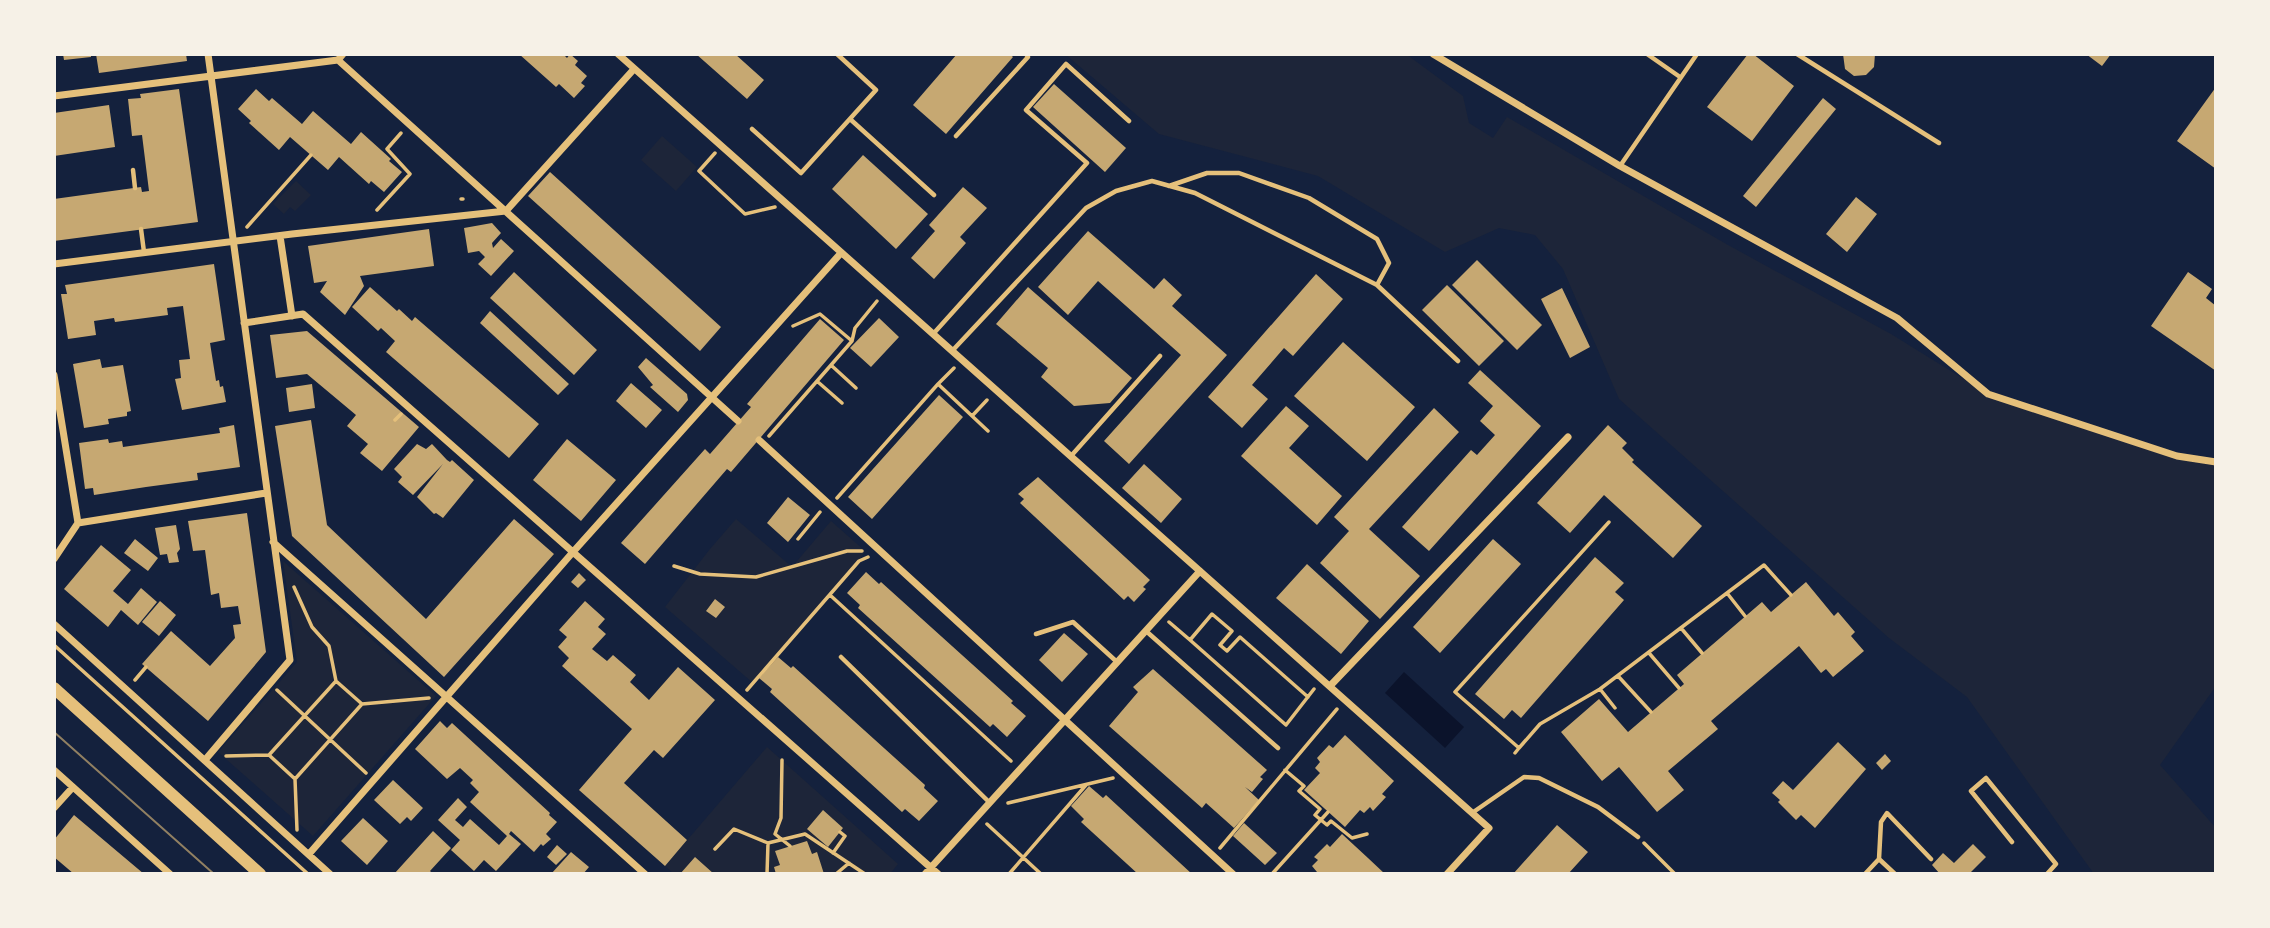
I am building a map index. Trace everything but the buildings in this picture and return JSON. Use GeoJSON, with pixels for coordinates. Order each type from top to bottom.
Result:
{"type":"FeatureCollection","features":[{"type":"Feature","properties":{"kind":"main road"},"geometry":{"type":"LineString","coordinates":[[54,688],[260,874]]}},
{"type":"Feature","properties":{"kind":"street"},"geometry":{"type":"LineString","coordinates":[[205,760],[290,660],[208,54]]}},
{"type":"Feature","properties":{"kind":"street"},"geometry":{"type":"LineString","coordinates":[[618,54],[1489,828],[1447,874]]}},
{"type":"Feature","properties":{"kind":"street"},"geometry":{"type":"LineString","coordinates":[[1433,54],[1620,166],[1897,318],[1988,394],[2177,456],[2216,462]]}},
{"type":"Feature","properties":{"kind":"street"},"geometry":{"type":"LineString","coordinates":[[54,96],[211,77],[341,57],[410,124],[738,421]]}},
{"type":"Feature","properties":{"kind":"street"},"geometry":{"type":"LineString","coordinates":[[54,264],[506,211],[634,69]]}},
{"type":"Feature","properties":{"kind":"street"},"geometry":{"type":"LineString","coordinates":[[280,236],[292,316]]}},
{"type":"Feature","properties":{"kind":"street"},"geometry":{"type":"LineString","coordinates":[[309,854],[573,552],[841,253]]}},
{"type":"Feature","properties":{"kind":"street"},"geometry":{"type":"LineString","coordinates":[[244,323],[303,314],[928,871],[938,874]]}},
{"type":"Feature","properties":{"kind":"street"},"geometry":{"type":"LineString","coordinates":[[54,376],[78,523],[54,559]]}},
{"type":"Feature","properties":{"kind":"street"},"geometry":{"type":"LineString","coordinates":[[1329,686],[1568,437]]}},
{"type":"Feature","properties":{"kind":"street"},"geometry":{"type":"LineString","coordinates":[[761,441],[1233,874]]}},
{"type":"Feature","properties":{"kind":"street"},"geometry":{"type":"LineString","coordinates":[[78,523],[267,493]]}},
{"type":"Feature","properties":{"kind":"street"},"geometry":{"type":"LineString","coordinates":[[273,542],[645,874]]}},
{"type":"Feature","properties":{"kind":"street"},"geometry":{"type":"LineString","coordinates":[[928,871],[1200,571]]}},
{"type":"Feature","properties":{"kind":"street"},"geometry":{"type":"LineString","coordinates":[[54,624],[330,874]]}},
{"type":"Feature","properties":{"kind":"street"},"geometry":{"type":"LineString","coordinates":[[54,770],[170,874]]}},
{"type":"Feature","properties":{"kind":"street"},"geometry":{"type":"LineString","coordinates":[[54,808],[73,787]]}},
{"type":"Feature","properties":{"kind":"lane"},"geometry":{"type":"LineString","coordinates":[[752,129],[801,173],[876,90],[837,54]]}},
{"type":"Feature","properties":{"kind":"lane"},"geometry":{"type":"LineString","coordinates":[[956,136],[1028,57],[1026,54]]}},
{"type":"Feature","properties":{"kind":"lane"},"geometry":{"type":"LineString","coordinates":[[1647,54],[1680,77]]}},
{"type":"Feature","properties":{"kind":"lane"},"geometry":{"type":"LineString","coordinates":[[1620,166],[1697,54]]}},
{"type":"Feature","properties":{"kind":"lane"},"geometry":{"type":"LineString","coordinates":[[1797,54],[1939,143]]}},
{"type":"Feature","properties":{"kind":"lane"},"geometry":{"type":"LineString","coordinates":[[933,334],[1087,163],[1026,110],[1066,64],[1129,121]]}},
{"type":"Feature","properties":{"kind":"lane"},"geometry":{"type":"LineString","coordinates":[[850,118],[934,195]]}},
{"type":"Feature","properties":{"kind":"lane"},"geometry":{"type":"LineString","coordinates":[[133,170],[135,188]]}},
{"type":"Feature","properties":{"kind":"lane"},"geometry":{"type":"LineString","coordinates":[[1168,186],[1207,173],[1239,173],[1309,198],[1377,239],[1388,263],[1377,285]]}},
{"type":"Feature","properties":{"kind":"lane"},"geometry":{"type":"LineString","coordinates":[[952,351],[1086,208],[1116,191],[1152,181],[1195,193],[1377,285],[1458,361]]}},
{"type":"Feature","properties":{"kind":"lane"},"geometry":{"type":"LineString","coordinates":[[141,229],[144,253]]}},
{"type":"Feature","properties":{"kind":"lane"},"geometry":{"type":"LineString","coordinates":[[1071,456],[1160,356]]}},
{"type":"Feature","properties":{"kind":"lane"},"geometry":{"type":"LineString","coordinates":[[1037,634],[1073,622],[1118,662]]}},
{"type":"Feature","properties":{"kind":"lane"},"geometry":{"type":"LineString","coordinates":[[1146,631],[1278,748]]}},
{"type":"Feature","properties":{"kind":"lane"},"geometry":{"type":"LineString","coordinates":[[841,657],[988,805]]}},
{"type":"Feature","properties":{"kind":"lane"},"geometry":{"type":"LineString","coordinates":[[1472,813],[1524,777],[1539,778],[1598,807],[1638,837]]}},
{"type":"Feature","properties":{"kind":"lane"},"geometry":{"type":"LineString","coordinates":[[2012,842],[1971,791],[1986,778],[2056,864],[2047,874]]}},
{"type":"Feature","properties":{"kind":"lane"},"geometry":{"type":"LineString","coordinates":[[1865,874],[1879,859],[1881,822],[1888,813],[1931,859]]}},
{"type":"Feature","properties":{"kind":"lane"},"geometry":{"type":"LineString","coordinates":[[1879,859],[1895,874]]}},
{"type":"Feature","properties":{"kind":"path"},"geometry":{"type":"LineString","coordinates":[[377,210],[410,174],[387,149],[410,124]]}},
{"type":"Feature","properties":{"kind":"path"},"geometry":{"type":"LineString","coordinates":[[721,146],[699,171],[745,214],[765,209]]}},
{"type":"Feature","properties":{"kind":"path"},"geometry":{"type":"LineString","coordinates":[[251,221],[311,155]]}},
{"type":"Feature","properties":{"kind":"path"},"geometry":{"type":"LineString","coordinates":[[761,441],[852,341],[855,328],[867,312]]}},
{"type":"Feature","properties":{"kind":"path"},"geometry":{"type":"LineString","coordinates":[[776,326],[790,328],[820,314],[852,341]]}},
{"type":"Feature","properties":{"kind":"path"},"geometry":{"type":"LineString","coordinates":[[832,365],[856,388]]}},
{"type":"Feature","properties":{"kind":"path"},"geometry":{"type":"LineString","coordinates":[[798,539],[951,371]]}},
{"type":"Feature","properties":{"kind":"path"},"geometry":{"type":"LineString","coordinates":[[817,382],[842,404]]}},
{"type":"Feature","properties":{"kind":"path"},"geometry":{"type":"LineString","coordinates":[[938,384],[988,431]]}},
{"type":"Feature","properties":{"kind":"path"},"geometry":{"type":"LineString","coordinates":[[972,416],[985,402]]}},
{"type":"Feature","properties":{"kind":"path"},"geometry":{"type":"LineString","coordinates":[[1609,522],[1455,691],[1517,750],[1540,724],[1600,689],[1765,565],[1791,595]]}},
{"type":"Feature","properties":{"kind":"path"},"geometry":{"type":"LineString","coordinates":[[674,566],[700,574],[756,577],[847,551],[881,550]]}},
{"type":"Feature","properties":{"kind":"path"},"geometry":{"type":"LineString","coordinates":[[739,700],[859,561],[881,550]]}},
{"type":"Feature","properties":{"kind":"path"},"geometry":{"type":"LineString","coordinates":[[290,578],[312,627],[329,646],[336,681],[362,704]]}},
{"type":"Feature","properties":{"kind":"path"},"geometry":{"type":"LineString","coordinates":[[1727,593],[1745,616]]}},
{"type":"Feature","properties":{"kind":"path"},"geometry":{"type":"LineString","coordinates":[[830,595],[1020,769]]}},
{"type":"Feature","properties":{"kind":"path"},"geometry":{"type":"LineString","coordinates":[[1161,614],[1286,725],[1322,680]]}},
{"type":"Feature","properties":{"kind":"path"},"geometry":{"type":"LineString","coordinates":[[1190,640],[1212,614],[1232,631],[1220,645],[1227,651],[1240,637],[1308,697]]}},
{"type":"Feature","properties":{"kind":"path"},"geometry":{"type":"LineString","coordinates":[[1681,628],[1702,653]]}},
{"type":"Feature","properties":{"kind":"path"},"geometry":{"type":"LineString","coordinates":[[54,645],[308,874]]}},
{"type":"Feature","properties":{"kind":"path"},"geometry":{"type":"LineString","coordinates":[[1648,653],[1679,688]]}},
{"type":"Feature","properties":{"kind":"path"},"geometry":{"type":"LineString","coordinates":[[135,680],[146,667]]}},
{"type":"Feature","properties":{"kind":"path"},"geometry":{"type":"LineString","coordinates":[[1618,676],[1651,712]]}},
{"type":"Feature","properties":{"kind":"path"},"geometry":{"type":"LineString","coordinates":[[269,755],[336,681]]}},
{"type":"Feature","properties":{"kind":"path"},"geometry":{"type":"LineString","coordinates":[[271,683],[360,767]]}},
{"type":"Feature","properties":{"kind":"path"},"geometry":{"type":"LineString","coordinates":[[1600,689],[1615,708]]}},
{"type":"Feature","properties":{"kind":"path"},"geometry":{"type":"LineString","coordinates":[[295,779],[362,704],[420,698]]}},
{"type":"Feature","properties":{"kind":"path"},"geometry":{"type":"LineString","coordinates":[[1213,856],[1345,700]]}},
{"type":"Feature","properties":{"kind":"path"},"geometry":{"type":"LineString","coordinates":[[218,756],[269,755],[295,779],[298,830]]}},
{"type":"Feature","properties":{"kind":"path"},"geometry":{"type":"LineString","coordinates":[[782,760],[781,818],[775,834],[790,846]]}},
{"type":"Feature","properties":{"kind":"path"},"geometry":{"type":"LineString","coordinates":[[1285,770],[1304,786],[1299,791],[1320,809],[1315,815],[1327,825],[1331,821],[1352,838],[1367,834]]}},
{"type":"Feature","properties":{"kind":"path"},"geometry":{"type":"LineString","coordinates":[[988,805],[1126,775]]}},
{"type":"Feature","properties":{"kind":"path"},"geometry":{"type":"LineString","coordinates":[[1009,874],[1087,784]]}},
{"type":"Feature","properties":{"kind":"path"},"geometry":{"type":"LineString","coordinates":[[1272,874],[1328,812]]}},
{"type":"Feature","properties":{"kind":"path"},"geometry":{"type":"LineString","coordinates":[[978,816],[1041,874]]}},
{"type":"Feature","properties":{"kind":"path"},"geometry":{"type":"LineString","coordinates":[[715,849],[734,829],[768,843],[805,834],[865,874]]}},
{"type":"Feature","properties":{"kind":"path"},"geometry":{"type":"LineString","coordinates":[[833,853],[845,836],[840,832]]}},
{"type":"Feature","properties":{"kind":"path"},"geometry":{"type":"LineString","coordinates":[[1638,837],[1675,874]]}},
{"type":"Feature","properties":{"kind":"path"},"geometry":{"type":"LineString","coordinates":[[767,874],[768,843]]}},
{"type":"Feature","properties":{"kind":"path"},"geometry":{"type":"LineString","coordinates":[[836,874],[849,863]]}},
{"type":"Feature","properties":{"kind":"shaded area"},"geometry":{"type":"Polygon","coordinates":[[[1065,54],[1406,54],[1463,96],[1469,123],[1493,138],[1507,117],[1728,245],[1891,334],[1988,394],[2177,456],[2216,462],[2216,686],[2160,765],[2216,828],[2216,874],[2094,874],[1967,697],[1889,638],[1619,399],[1563,269],[1535,235],[1499,228],[1445,252],[1318,176],[1159,134],[1065,54]]]}},
{"type":"Feature","properties":{"kind":"shaded area"},"geometry":{"type":"Polygon","coordinates":[[[662,136],[697,167],[676,191],[641,160],[662,136]]]}},
{"type":"Feature","properties":{"kind":"shaded area"},"geometry":{"type":"Polygon","coordinates":[[[296,181],[311,195],[295,211],[290,207],[284,214],[273,204],[296,181]]]}},
{"type":"Feature","properties":{"kind":"shaded area"},"geometry":{"type":"Polygon","coordinates":[[[736,519],[792,567],[831,521],[865,551],[753,683],[665,607],[736,519]]]}},
{"type":"Feature","properties":{"kind":"shaded area"},"geometry":{"type":"Polygon","coordinates":[[[283,561],[436,696],[313,836],[218,752],[297,662],[283,561]]]}},
{"type":"Feature","properties":{"kind":"shaded area"},"geometry":{"type":"Polygon","coordinates":[[[1404,672],[1464,727],[1445,748],[1385,693],[1404,672]]]}},
{"type":"Feature","properties":{"kind":"shaded area"},"geometry":{"type":"Polygon","coordinates":[[[767,747],[898,864],[890,874],[674,874],[665,866],[767,747]]]}},
{"type":"Feature","properties":{"kind":"tram line"},"geometry":{"type":"LineString","coordinates":[[54,732],[214,874]]}}]}
